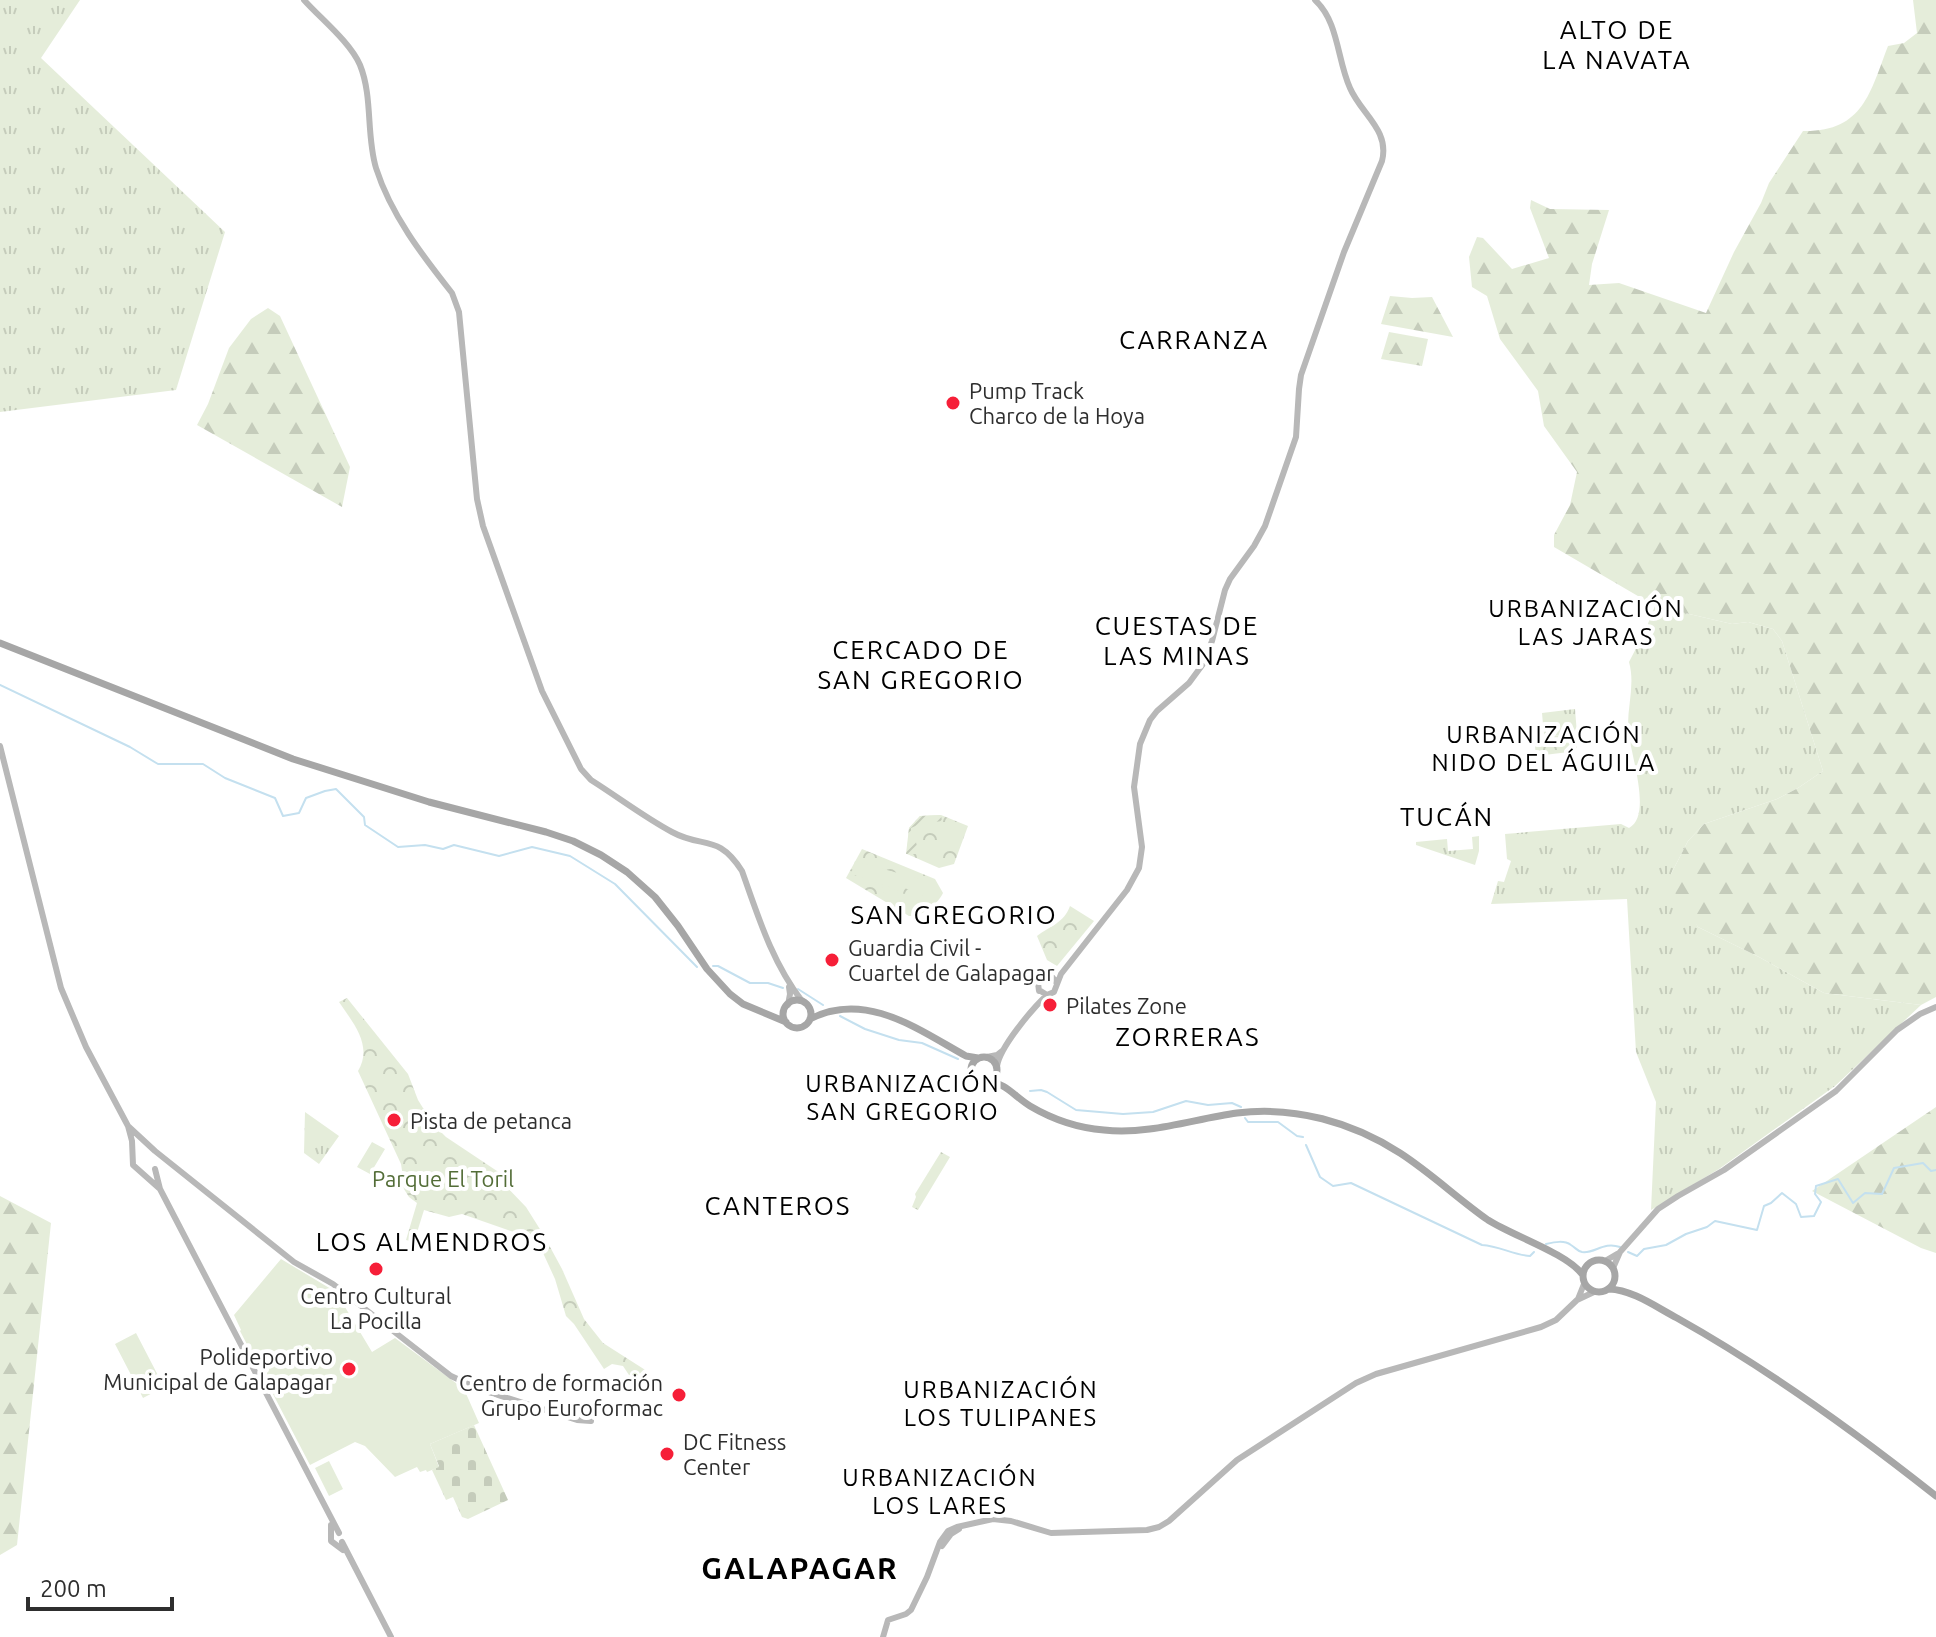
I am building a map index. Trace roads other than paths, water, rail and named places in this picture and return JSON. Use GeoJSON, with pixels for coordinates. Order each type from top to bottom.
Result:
{"type":"FeatureCollection","features":[{"type":"Feature","properties":{"kind":"main road"},"geometry":{"type":"LineString","coordinates":[[304,0],[356,57],[364,76],[374,157],[380,177],[411,240],[457,303],[480,514],[542,691],[581,769],[591,780],[675,834],[720,847],[735,861],[742,871],[773,954],[788,984],[790,994],[784,1013],[786,1022]]}},
{"type":"Feature","properties":{"kind":"main road"},"geometry":{"type":"LineString","coordinates":[[1035,1006],[1054,992],[1054,980],[1127,890],[1139,868],[1142,847],[1135,774],[1140,744],[1157,711],[1189,683],[1203,664],[1225,590],[1265,526],[1296,437],[1301,375],[1344,252],[1382,161],[1384,149],[1380,132],[1350,88],[1327,14],[1315,0]]}},
{"type":"Feature","properties":{"kind":"main road"},"geometry":{"type":"LineString","coordinates":[[0,644],[293,759],[429,802],[573,841],[627,872],[646,889],[678,926],[719,984],[743,1004],[794,1027],[801,1027],[810,1019],[811,1012],[788,984]]}},
{"type":"Feature","properties":{"kind":"main road"},"geometry":{"type":"LineString","coordinates":[[0,746],[61,988],[81,1036],[128,1126],[132,1162],[160,1189]]}},
{"type":"Feature","properties":{"kind":"main road"},"geometry":{"type":"LineString","coordinates":[[988,1082],[993,1079],[998,1058],[1040,997],[1040,979],[1045,976],[1054,980]]}},
{"type":"Feature","properties":{"kind":"main road"},"geometry":{"type":"LineString","coordinates":[[1039,990],[1047,995]]}},
{"type":"Feature","properties":{"kind":"main road"},"geometry":{"type":"LineString","coordinates":[[767,1013],[796,1001],[827,1012]]}},
{"type":"Feature","properties":{"kind":"main road"},"geometry":{"type":"LineString","coordinates":[[1582,1274],[1592,1261],[1605,1261],[1620,1252],[1658,1209],[1724,1170],[1836,1091],[1897,1030],[1936,1007]]}},
{"type":"Feature","properties":{"kind":"main road"},"geometry":{"type":"LineString","coordinates":[[810,1019],[827,1012],[858,1009],[896,1017],[969,1057],[992,1059],[1000,1081],[1028,1105],[1077,1125],[1104,1130],[1156,1129],[1261,1111],[1307,1116],[1343,1125],[1401,1154],[1491,1222],[1571,1263],[1582,1274],[1584,1284],[1577,1300]]}},
{"type":"Feature","properties":{"kind":"main road"},"geometry":{"type":"LineString","coordinates":[[971,1069],[972,1064],[997,1055],[1004,1049]]}},
{"type":"Feature","properties":{"kind":"main road"},"geometry":{"type":"LineString","coordinates":[[959,1052],[967,1060],[976,1080],[1004,1086]]}},
{"type":"Feature","properties":{"kind":"main road"},"geometry":{"type":"LineString","coordinates":[[128,1126],[294,1262],[333,1284],[451,1376],[479,1389],[584,1421]]}},
{"type":"Feature","properties":{"kind":"main road"},"geometry":{"type":"LineString","coordinates":[[133,1156],[141,1147],[154,1150]]}},
{"type":"Feature","properties":{"kind":"main road"},"geometry":{"type":"LineString","coordinates":[[154,1150],[158,1158],[156,1168],[160,1189],[330,1518],[335,1534],[331,1541],[339,1544],[349,1555],[391,1637]]}},
{"type":"Feature","properties":{"kind":"main road"},"geometry":{"type":"LineString","coordinates":[[143,1173],[169,1161]]}},
{"type":"Feature","properties":{"kind":"main road"},"geometry":{"type":"LineString","coordinates":[[1620,1252],[1613,1268],[1615,1279],[1630,1293],[1756,1365],[1936,1496]]}},
{"type":"Feature","properties":{"kind":"main road"},"geometry":{"type":"LineString","coordinates":[[1605,1261],[1613,1268]]}},
{"type":"Feature","properties":{"kind":"main road"},"geometry":{"type":"LineString","coordinates":[[1571,1263],[1587,1265]]}},
{"type":"Feature","properties":{"kind":"main road"},"geometry":{"type":"LineString","coordinates":[[883,1637],[890,1619],[911,1610],[938,1545],[946,1533],[957,1527],[1001,1519],[1051,1533],[1159,1527],[1237,1460],[1356,1383],[1376,1374],[1541,1327],[1556,1320],[1577,1300],[1594,1292],[1605,1292],[1615,1279]]}},
{"type":"Feature","properties":{"kind":"main road"},"geometry":{"type":"LineString","coordinates":[[1584,1284],[1594,1292]]}},
{"type":"Feature","properties":{"kind":"main road"},"geometry":{"type":"LineString","coordinates":[[1609,1289],[1630,1293]]}},
{"type":"Feature","properties":{"kind":"waterway"},"geometry":{"type":"LineString","coordinates":[[0,685],[130,747],[158,764],[203,764],[225,778],[275,798],[283,816],[299,813],[306,798],[336,789],[364,817],[365,825],[398,847],[425,845],[443,849],[454,845],[499,856],[532,847],[570,856],[615,884],[697,967]]}},
{"type":"Feature","properties":{"kind":"waterway"},"geometry":{"type":"LineString","coordinates":[[713,966],[750,983],[768,983],[783,988]]}},
{"type":"Feature","properties":{"kind":"waterway"},"geometry":{"type":"LineString","coordinates":[[798,989],[823,1005]]}},
{"type":"Feature","properties":{"kind":"waterway"},"geometry":{"type":"LineString","coordinates":[[840,1016],[865,1029],[899,1040],[922,1043],[958,1059]]}},
{"type":"Feature","properties":{"kind":"waterway"},"geometry":{"type":"LineString","coordinates":[[1030,1091],[1047,1092],[1076,1110],[1123,1114],[1153,1112],[1186,1101],[1208,1105],[1232,1103],[1241,1107]]}},
{"type":"Feature","properties":{"kind":"waterway"},"geometry":{"type":"LineString","coordinates":[[1245,1118],[1248,1122],[1278,1122],[1303,1137]]}},
{"type":"Feature","properties":{"kind":"waterway"},"geometry":{"type":"LineString","coordinates":[[1306,1145],[1320,1177],[1333,1186],[1351,1183],[1482,1245],[1530,1256],[1534,1252]]}},
{"type":"Feature","properties":{"kind":"waterway"},"geometry":{"type":"LineString","coordinates":[[1628,1252],[1637,1256],[1644,1249],[1666,1245],[1715,1221],[1757,1230],[1764,1206],[1782,1193],[1796,1204],[1801,1217],[1814,1216],[1821,1202],[1815,1194],[1816,1186],[1838,1179],[1853,1203],[1865,1193],[1882,1194],[1894,1168],[1923,1163],[1931,1171],[1936,1170]]}},
{"type":"Feature","properties":{"kind":"waterway"},"geometry":{"type":"LineString","coordinates":[[1546,1244],[1565,1242],[1582,1252],[1609,1246],[1620,1247]]}},
{"type":"Feature","properties":{"kind":"place","name":"Pump Track Charco de la Hoya"},"geometry":{"type":"Point","coordinates":[953,403]}},
{"type":"Feature","properties":{"kind":"place","name":"Guardia Civil - Cuartel de Galapagar"},"geometry":{"type":"Point","coordinates":[832,960]}},
{"type":"Feature","properties":{"kind":"place","name":"Pilates Zone"},"geometry":{"type":"Point","coordinates":[1050,1005]}},
{"type":"Feature","properties":{"kind":"place","name":"Pista de petanca"},"geometry":{"type":"Point","coordinates":[394,1120]}},
{"type":"Feature","properties":{"kind":"place","name":"Centro Cultural La Pocilla"},"geometry":{"type":"Point","coordinates":[376,1269]}},
{"type":"Feature","properties":{"kind":"place","name":"Polideportivo Municipal de Galapagar"},"geometry":{"type":"Point","coordinates":[349,1369]}},
{"type":"Feature","properties":{"kind":"place","name":"Centro de formación Grupo Euroformac"},"geometry":{"type":"Point","coordinates":[679,1395]}},
{"type":"Feature","properties":{"kind":"place","name":"DC Fitness Center"},"geometry":{"type":"Point","coordinates":[667,1454]}},
{"type":"Feature","properties":{"kind":"district","name":"ALTO DE LA NAVATA"},"geometry":{"type":"Point","coordinates":[1617,44]}},
{"type":"Feature","properties":{"kind":"district","name":"CARRANZA"},"geometry":{"type":"Point","coordinates":[1194,339]}},
{"type":"Feature","properties":{"kind":"district","name":"URBANIZACIÓN LAS JARAS"},"geometry":{"type":"Point","coordinates":[1586,622]}},
{"type":"Feature","properties":{"kind":"district","name":"CUESTAS DE LAS MINAS"},"geometry":{"type":"Point","coordinates":[1177,640]}},
{"type":"Feature","properties":{"kind":"district","name":"CERCADO DE SAN GREGORIO"},"geometry":{"type":"Point","coordinates":[921,664]}},
{"type":"Feature","properties":{"kind":"district","name":"URBANIZACIÓN NIDO DEL ÁGUILA"},"geometry":{"type":"Point","coordinates":[1544,748]}},
{"type":"Feature","properties":{"kind":"district","name":"TUCÁN"},"geometry":{"type":"Point","coordinates":[1447,816]}},
{"type":"Feature","properties":{"kind":"district","name":"SAN GREGORIO"},"geometry":{"type":"Point","coordinates":[954,914]}},
{"type":"Feature","properties":{"kind":"district","name":"ZORRERAS"},"geometry":{"type":"Point","coordinates":[1188,1036]}},
{"type":"Feature","properties":{"kind":"district","name":"URBANIZACIÓN SAN GREGORIO"},"geometry":{"type":"Point","coordinates":[903,1097]}},
{"type":"Feature","properties":{"kind":"district","name":"CANTEROS"},"geometry":{"type":"Point","coordinates":[778,1205]}},
{"type":"Feature","properties":{"kind":"district","name":"LOS ALMENDROS"},"geometry":{"type":"Point","coordinates":[432,1241]}},
{"type":"Feature","properties":{"kind":"district","name":"URBANIZACIÓN LOS TULIPANES"},"geometry":{"type":"Point","coordinates":[1001,1403]}},
{"type":"Feature","properties":{"kind":"district","name":"URBANIZACIÓN LOS LARES"},"geometry":{"type":"Point","coordinates":[940,1491]}},
{"type":"Feature","properties":{"kind":"district","name":"GALAPAGAR"},"geometry":{"type":"Point","coordinates":[800,1568]}},
{"type":"Feature","properties":{"kind":"park label","name":"Parque El Toril"},"geometry":{"type":"Point","coordinates":[443,1178]}}]}
